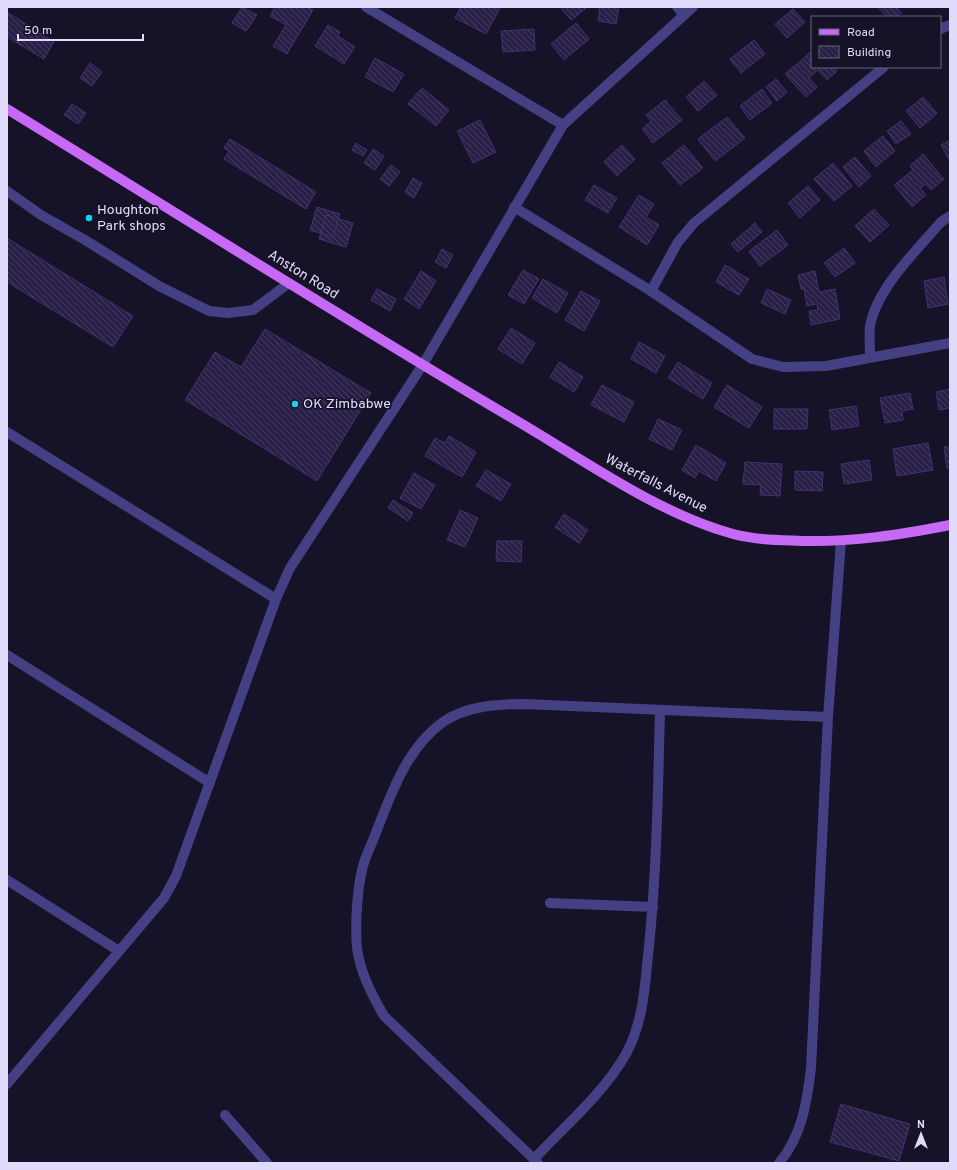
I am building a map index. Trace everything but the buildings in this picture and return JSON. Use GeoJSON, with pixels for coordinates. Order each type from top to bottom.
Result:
{"type":"FeatureCollection","features":[{"type":"Feature","properties":{"kind":"main road","name":"Anston Road"},"geometry":{"type":"LineString","coordinates":[[7,109],[422,366],[586,463]]}},
{"type":"Feature","properties":{"kind":"main road","name":"Waterfalls Avenue"},"geometry":{"type":"LineString","coordinates":[[586,463],[671,511],[701,524],[763,540],[842,541],[878,538],[950,525]]}},
{"type":"Feature","properties":{"kind":"street"},"geometry":{"type":"LineString","coordinates":[[366,7],[563,125]]}},
{"type":"Feature","properties":{"kind":"street"},"geometry":{"type":"LineString","coordinates":[[7,1084],[164,898],[176,876],[276,599],[290,568],[422,366],[563,125],[681,11],[693,7]]}},
{"type":"Feature","properties":{"kind":"street"},"geometry":{"type":"LineString","coordinates":[[651,291],[678,242],[694,223],[883,68]]}},
{"type":"Feature","properties":{"kind":"street"},"geometry":{"type":"LineString","coordinates":[[7,191],[41,215],[85,240],[159,286],[209,311],[228,313],[253,310],[289,283]]}},
{"type":"Feature","properties":{"kind":"street"},"geometry":{"type":"LineString","coordinates":[[514,207],[651,291],[752,359],[783,367],[826,366],[950,344]]}},
{"type":"Feature","properties":{"kind":"street"},"geometry":{"type":"LineString","coordinates":[[870,358],[870,326],[880,298],[897,274],[941,222],[950,216]]}},
{"type":"Feature","properties":{"kind":"street"},"geometry":{"type":"LineString","coordinates":[[7,432],[276,599]]}},
{"type":"Feature","properties":{"kind":"street"},"geometry":{"type":"LineString","coordinates":[[779,1163],[799,1132],[808,1100],[811,1068],[828,717],[842,541]]}},
{"type":"Feature","properties":{"kind":"street"},"geometry":{"type":"LineString","coordinates":[[7,655],[210,783]]}},
{"type":"Feature","properties":{"kind":"street"},"geometry":{"type":"LineString","coordinates":[[660,710],[653,907],[644,997],[638,1027],[626,1053],[611,1078],[536,1161],[384,1016],[370,990],[357,949],[358,900],[363,867],[401,773],[421,741],[443,722],[468,711],[494,704],[660,710],[828,717]]}},
{"type":"Feature","properties":{"kind":"street"},"geometry":{"type":"LineString","coordinates":[[7,880],[119,951]]}},
{"type":"Feature","properties":{"kind":"street"},"geometry":{"type":"LineString","coordinates":[[550,903],[653,907]]}},
{"type":"Feature","properties":{"kind":"street"},"geometry":{"type":"LineString","coordinates":[[225,1115],[267,1163]]}},
{"type":"Feature","properties":{"kind":"place","name":"Houghton Park shops"},"geometry":{"type":"Point","coordinates":[89,218]}},
{"type":"Feature","properties":{"kind":"place","name":"OK Zimbabwe"},"geometry":{"type":"Point","coordinates":[295,404]}}]}
